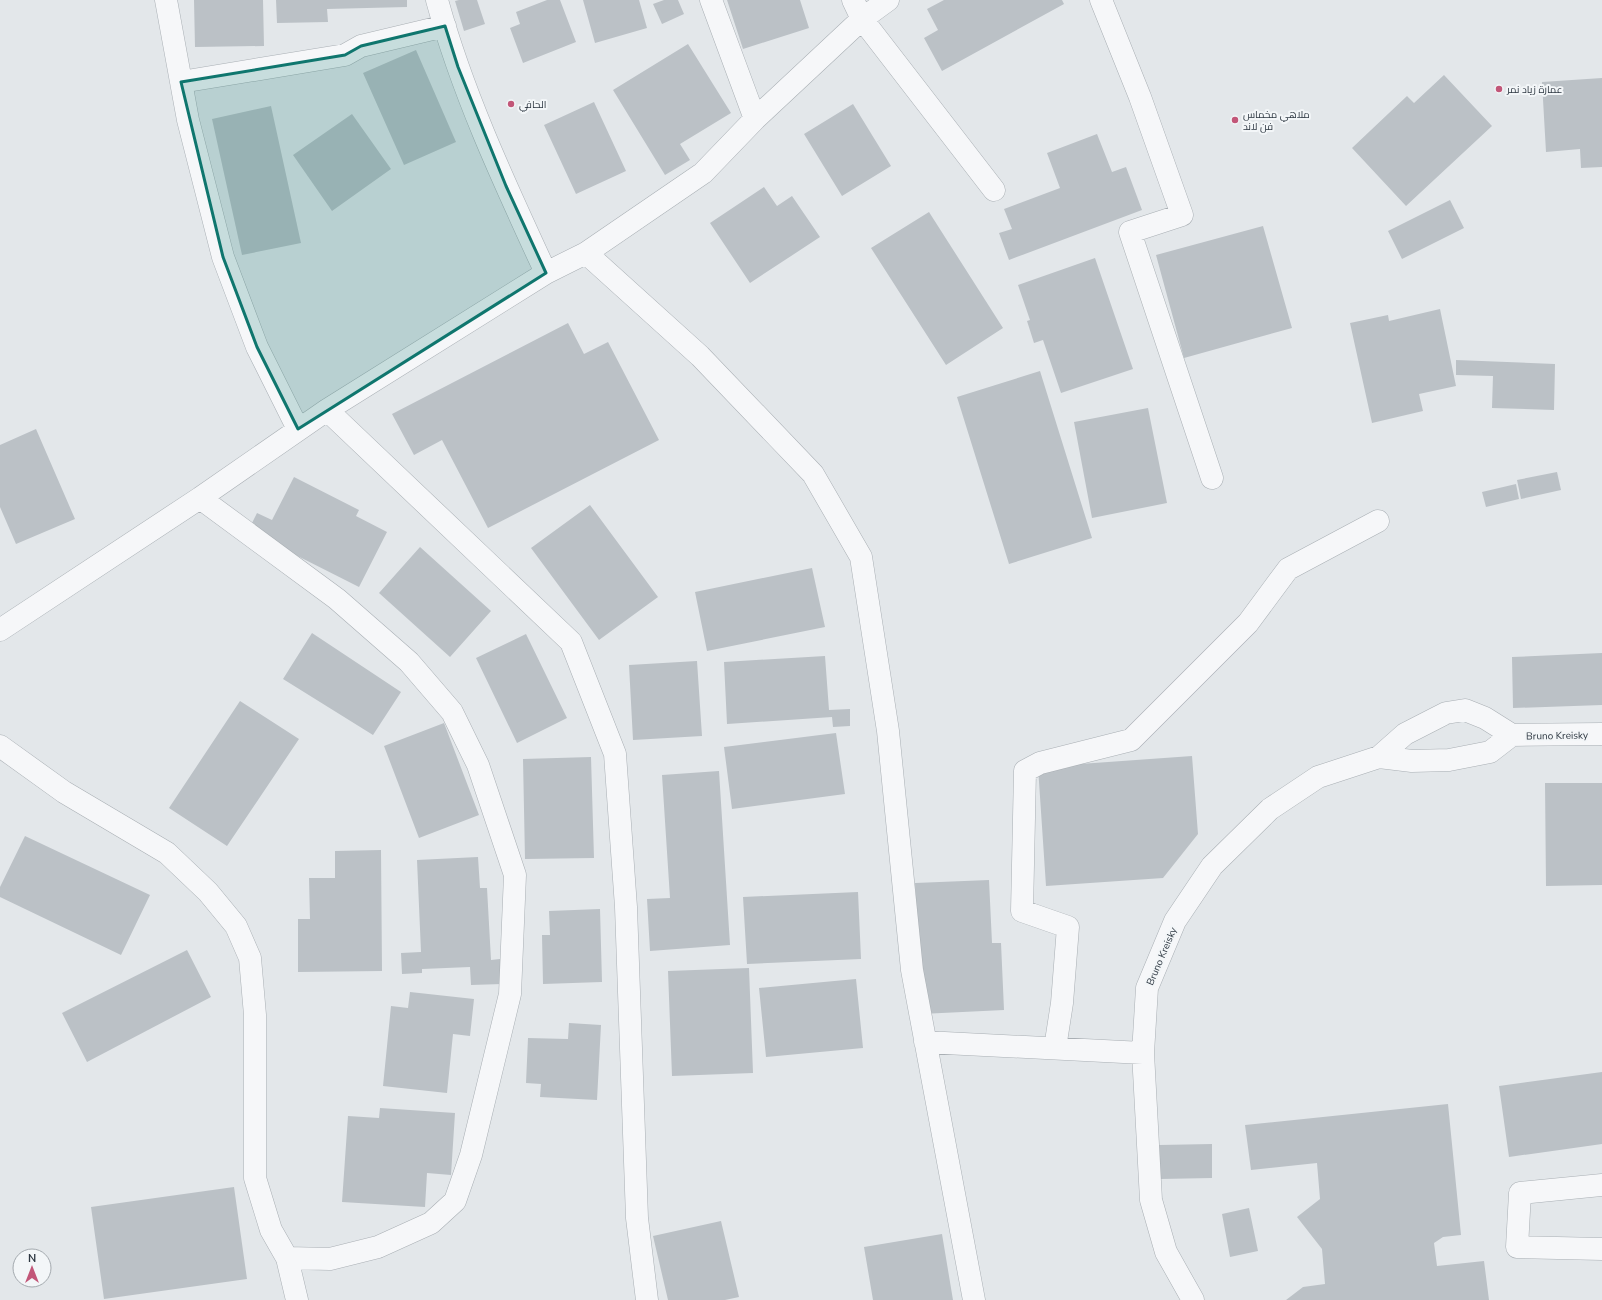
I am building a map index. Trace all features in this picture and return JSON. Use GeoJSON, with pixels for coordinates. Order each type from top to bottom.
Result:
{"type":"FeatureCollection","features":[{"type":"Feature","properties":{"kind":"street"},"geometry":{"type":"LineString","coordinates":[[166,0],[188,120],[223,257],[257,348],[298,429]]}},
{"type":"Feature","properties":{"kind":"street"},"geometry":{"type":"LineString","coordinates":[[437,0],[458,67],[506,186],[546,273]]}},
{"type":"Feature","properties":{"kind":"street"},"geometry":{"type":"LineString","coordinates":[[711,0],[755,119]]}},
{"type":"Feature","properties":{"kind":"street"},"geometry":{"type":"LineString","coordinates":[[0,630],[200,498],[327,410],[546,273],[586,253],[703,173],[857,9],[888,0]]}},
{"type":"Feature","properties":{"kind":"street"},"geometry":{"type":"LineString","coordinates":[[1101,0],[1140,97],[1182,215],[1130,232],[1212,478]]}},
{"type":"Feature","properties":{"kind":"street"},"geometry":{"type":"LineString","coordinates":[[857,9],[994,190]]}},
{"type":"Feature","properties":{"kind":"street"},"geometry":{"type":"LineString","coordinates":[[181,82],[345,55],[361,46],[445,26]]}},
{"type":"Feature","properties":{"kind":"street"},"geometry":{"type":"LineString","coordinates":[[586,253],[700,356],[813,474],[861,557],[888,731],[912,970],[974,1300]]}},
{"type":"Feature","properties":{"kind":"street"},"geometry":{"type":"LineString","coordinates":[[327,410],[571,642],[615,754],[626,907],[637,1218],[647,1300]]}},
{"type":"Feature","properties":{"kind":"street"},"geometry":{"type":"LineString","coordinates":[[200,498],[338,599],[409,662],[452,712],[478,765],[515,875],[510,994],[471,1155],[455,1201],[431,1224],[378,1248],[330,1259],[287,1258]]}},
{"type":"Feature","properties":{"kind":"street"},"geometry":{"type":"LineString","coordinates":[[1055,1048],[1062,1003],[1068,927],[1022,910],[1025,771],[1040,763],[1131,740],[1248,623],[1288,569],[1378,521]]}},
{"type":"Feature","properties":{"kind":"street"},"geometry":{"type":"LineString","coordinates":[[1465,710],[1485,718],[1512,736],[1490,752],[1449,760],[1412,761],[1379,757],[1405,734],[1446,713],[1465,710]]}},
{"type":"Feature","properties":{"kind":"street","name":"Bruno Kreisky"},"geometry":{"type":"LineString","coordinates":[[1512,736],[1602,734]]}},
{"type":"Feature","properties":{"kind":"street"},"geometry":{"type":"LineString","coordinates":[[0,746],[64,792],[167,853],[208,892],[236,926],[250,958],[253,993],[255,1178],[271,1230],[287,1258],[297,1300]]}},
{"type":"Feature","properties":{"kind":"street","name":"Bruno Kreisky"},"geometry":{"type":"LineString","coordinates":[[1193,1300],[1166,1252],[1151,1200],[1143,1053],[1147,988],[1175,921],[1212,866],[1270,809],[1318,777],[1379,757]]}},
{"type":"Feature","properties":{"kind":"street"},"geometry":{"type":"LineString","coordinates":[[925,1042],[1143,1053]]}},
{"type":"Feature","properties":{"kind":"street"},"geometry":{"type":"LineString","coordinates":[[1602,1186],[1520,1193],[1517,1246],[1602,1249]]}},
{"type":"Feature","properties":{"kind":"highlighted area"},"geometry":{"type":"Polygon","coordinates":[[[445,26],[458,67],[506,186],[546,273],[298,429],[257,347],[223,257],[181,82],[345,55],[361,46],[445,26]]]}},
{"type":"Feature","properties":{"kind":"building"},"geometry":{"type":"Polygon","coordinates":[[[194,0],[263,0],[264,46],[195,47],[194,0]]]}},
{"type":"Feature","properties":{"kind":"building"},"geometry":{"type":"Polygon","coordinates":[[[276,0],[407,0],[407,7],[327,9],[328,22],[277,23],[276,0]]]}},
{"type":"Feature","properties":{"kind":"building"},"geometry":{"type":"Polygon","coordinates":[[[477,0],[485,24],[464,31],[455,1],[477,0]]]}},
{"type":"Feature","properties":{"kind":"building"},"geometry":{"type":"Polygon","coordinates":[[[547,0],[560,0],[576,42],[523,63],[510,28],[520,24],[516,12],[547,0]]]}},
{"type":"Feature","properties":{"kind":"building"},"geometry":{"type":"Polygon","coordinates":[[[583,0],[639,0],[647,28],[595,43],[583,0]]]}},
{"type":"Feature","properties":{"kind":"building"},"geometry":{"type":"Polygon","coordinates":[[[664,0],[678,0],[684,14],[662,24],[653,4],[664,0]]]}},
{"type":"Feature","properties":{"kind":"building"},"geometry":{"type":"Polygon","coordinates":[[[727,0],[800,0],[809,28],[743,49],[727,0]]]}},
{"type":"Feature","properties":{"kind":"building"},"geometry":{"type":"Polygon","coordinates":[[[944,0],[1062,0],[1064,4],[942,71],[924,38],[938,30],[927,9],[944,0]]]}},
{"type":"Feature","properties":{"kind":"building"},"geometry":{"type":"Polygon","coordinates":[[[688,44],[731,113],[680,144],[690,160],[665,175],[613,90],[688,44]]]}},
{"type":"Feature","properties":{"kind":"building"},"geometry":{"type":"Polygon","coordinates":[[[416,50],[456,142],[404,165],[363,73],[416,50]]]}},
{"type":"Feature","properties":{"kind":"building"},"geometry":{"type":"Polygon","coordinates":[[[1444,75],[1492,126],[1406,206],[1352,148],[1407,96],[1414,103],[1444,75]]]}},
{"type":"Feature","properties":{"kind":"building"},"geometry":{"type":"Polygon","coordinates":[[[1602,78],[1602,167],[1581,168],[1580,149],[1546,152],[1542,82],[1602,78]]]}},
{"type":"Feature","properties":{"kind":"building"},"geometry":{"type":"Polygon","coordinates":[[[594,102],[626,171],[576,194],[544,125],[594,102]]]}},
{"type":"Feature","properties":{"kind":"building"},"geometry":{"type":"Polygon","coordinates":[[[853,104],[891,166],[842,196],[804,134],[853,104]]]}},
{"type":"Feature","properties":{"kind":"building"},"geometry":{"type":"Polygon","coordinates":[[[271,106],[301,243],[242,255],[212,119],[271,106]]]}},
{"type":"Feature","properties":{"kind":"building"},"geometry":{"type":"Polygon","coordinates":[[[352,114],[391,169],[332,211],[293,155],[352,114]]]}},
{"type":"Feature","properties":{"kind":"building"},"geometry":{"type":"Polygon","coordinates":[[[1097,134],[1112,172],[1126,167],[1142,210],[1009,260],[999,233],[1012,229],[1004,209],[1060,188],[1047,153],[1097,134]]]}},
{"type":"Feature","properties":{"kind":"building"},"geometry":{"type":"Polygon","coordinates":[[[764,187],[777,206],[792,196],[820,237],[750,283],[710,223],[764,187]]]}},
{"type":"Feature","properties":{"kind":"building"},"geometry":{"type":"Polygon","coordinates":[[[1450,200],[1464,228],[1402,259],[1388,231],[1450,200]]]}},
{"type":"Feature","properties":{"kind":"building"},"geometry":{"type":"Polygon","coordinates":[[[929,212],[1003,328],[946,365],[871,248],[929,212]]]}},
{"type":"Feature","properties":{"kind":"building"},"geometry":{"type":"Polygon","coordinates":[[[1263,226],[1292,328],[1184,358],[1156,255],[1263,226]]]}},
{"type":"Feature","properties":{"kind":"building"},"geometry":{"type":"Polygon","coordinates":[[[1095,258],[1133,369],[1061,393],[1043,340],[1034,343],[1027,321],[1030,320],[1018,285],[1095,258]]]}},
{"type":"Feature","properties":{"kind":"building"},"geometry":{"type":"Polygon","coordinates":[[[1440,309],[1456,386],[1419,394],[1423,411],[1372,423],[1350,323],[1388,315],[1389,321],[1440,309]]]}},
{"type":"Feature","properties":{"kind":"building"},"geometry":{"type":"Polygon","coordinates":[[[568,323],[584,354],[608,342],[659,440],[488,528],[442,440],[414,455],[392,414],[568,323]]]}},
{"type":"Feature","properties":{"kind":"building"},"geometry":{"type":"Polygon","coordinates":[[[1456,360],[1555,364],[1554,410],[1492,408],[1493,376],[1456,375],[1456,360]]]}},
{"type":"Feature","properties":{"kind":"building"},"geometry":{"type":"Polygon","coordinates":[[[1040,371],[1092,538],[1009,564],[957,397],[1040,371]]]}},
{"type":"Feature","properties":{"kind":"building"},"geometry":{"type":"Polygon","coordinates":[[[1148,408],[1167,503],[1092,518],[1074,422],[1148,408]]]}},
{"type":"Feature","properties":{"kind":"building"},"geometry":{"type":"Polygon","coordinates":[[[36,429],[75,519],[16,544],[0,507],[0,445],[36,429]]]}},
{"type":"Feature","properties":{"kind":"building"},"geometry":{"type":"Polygon","coordinates":[[[1557,472],[1561,490],[1521,499],[1517,480],[1557,472]]]}},
{"type":"Feature","properties":{"kind":"building"},"geometry":{"type":"Polygon","coordinates":[[[294,477],[359,510],[356,516],[387,532],[359,587],[248,531],[257,513],[272,520],[294,477]]]}},
{"type":"Feature","properties":{"kind":"building"},"geometry":{"type":"Polygon","coordinates":[[[1516,484],[1519,499],[1486,507],[1482,492],[1516,484]]]}},
{"type":"Feature","properties":{"kind":"building"},"geometry":{"type":"Polygon","coordinates":[[[590,505],[658,597],[599,640],[531,548],[590,505]]]}},
{"type":"Feature","properties":{"kind":"building"},"geometry":{"type":"Polygon","coordinates":[[[420,547],[491,611],[450,657],[379,593],[420,547]]]}},
{"type":"Feature","properties":{"kind":"building"},"geometry":{"type":"Polygon","coordinates":[[[812,568],[825,627],[707,651],[695,592],[812,568]]]}},
{"type":"Feature","properties":{"kind":"building"},"geometry":{"type":"Polygon","coordinates":[[[312,633],[401,692],[373,735],[283,679],[312,633]]]}},
{"type":"Feature","properties":{"kind":"building"},"geometry":{"type":"Polygon","coordinates":[[[526,634],[567,718],[517,743],[476,658],[526,634]]]}},
{"type":"Feature","properties":{"kind":"building"},"geometry":{"type":"Polygon","coordinates":[[[1602,653],[1602,705],[1513,708],[1512,657],[1602,653]]]}},
{"type":"Feature","properties":{"kind":"building"},"geometry":{"type":"Polygon","coordinates":[[[825,656],[829,710],[850,709],[850,726],[833,727],[832,717],[727,724],[724,662],[825,656]]]}},
{"type":"Feature","properties":{"kind":"building"},"geometry":{"type":"Polygon","coordinates":[[[697,661],[702,736],[633,740],[629,665],[697,661]]]}},
{"type":"Feature","properties":{"kind":"building"},"geometry":{"type":"Polygon","coordinates":[[[240,701],[299,739],[227,846],[169,808],[240,701]]]}},
{"type":"Feature","properties":{"kind":"building"},"geometry":{"type":"Polygon","coordinates":[[[444,723],[479,815],[419,838],[384,746],[444,723]]]}},
{"type":"Feature","properties":{"kind":"building"},"geometry":{"type":"Polygon","coordinates":[[[836,733],[845,794],[732,809],[724,747],[836,733]]]}},
{"type":"Feature","properties":{"kind":"building"},"geometry":{"type":"Polygon","coordinates":[[[1192,756],[1198,834],[1163,878],[1046,886],[1038,767],[1192,756]]]}},
{"type":"Feature","properties":{"kind":"building"},"geometry":{"type":"Polygon","coordinates":[[[591,757],[594,858],[525,859],[523,759],[591,757]]]}},
{"type":"Feature","properties":{"kind":"building"},"geometry":{"type":"Polygon","coordinates":[[[719,771],[730,945],[650,951],[647,899],[670,898],[662,775],[719,771]]]}},
{"type":"Feature","properties":{"kind":"building"},"geometry":{"type":"Polygon","coordinates":[[[1545,783],[1602,783],[1602,885],[1546,886],[1545,783]]]}},
{"type":"Feature","properties":{"kind":"building"},"geometry":{"type":"Polygon","coordinates":[[[25,836],[150,895],[121,955],[0,897],[0,887],[25,836]]]}},
{"type":"Feature","properties":{"kind":"building"},"geometry":{"type":"Polygon","coordinates":[[[381,850],[382,971],[298,972],[298,919],[310,919],[309,878],[335,878],[335,851],[381,850]]]}},
{"type":"Feature","properties":{"kind":"building"},"geometry":{"type":"Polygon","coordinates":[[[478,857],[480,888],[487,888],[491,960],[500,959],[502,984],[471,985],[470,967],[422,969],[422,973],[402,974],[401,953],[421,952],[417,860],[478,857]]]}},
{"type":"Feature","properties":{"kind":"building"},"geometry":{"type":"Polygon","coordinates":[[[989,880],[992,943],[1001,943],[1004,1010],[921,1014],[915,883],[989,880]]]}},
{"type":"Feature","properties":{"kind":"building"},"geometry":{"type":"Polygon","coordinates":[[[858,892],[861,959],[747,964],[743,897],[858,892]]]}},
{"type":"Feature","properties":{"kind":"building"},"geometry":{"type":"Polygon","coordinates":[[[600,909],[602,982],[543,984],[542,935],[550,935],[549,911],[600,909]]]}},
{"type":"Feature","properties":{"kind":"building"},"geometry":{"type":"Polygon","coordinates":[[[187,950],[211,997],[87,1062],[62,1013],[187,950]]]}},
{"type":"Feature","properties":{"kind":"building"},"geometry":{"type":"Polygon","coordinates":[[[749,968],[753,1073],[672,1076],[668,971],[749,968]]]}},
{"type":"Feature","properties":{"kind":"building"},"geometry":{"type":"Polygon","coordinates":[[[856,979],[863,1048],[766,1057],[759,988],[856,979]]]}},
{"type":"Feature","properties":{"kind":"building"},"geometry":{"type":"Polygon","coordinates":[[[410,992],[474,999],[470,1036],[453,1034],[447,1093],[383,1086],[391,1006],[408,1008],[410,992]]]}},
{"type":"Feature","properties":{"kind":"building"},"geometry":{"type":"Polygon","coordinates":[[[569,1023],[601,1025],[597,1100],[540,1097],[541,1084],[526,1083],[528,1038],[568,1039],[569,1023]]]}},
{"type":"Feature","properties":{"kind":"building"},"geometry":{"type":"Polygon","coordinates":[[[1602,1072],[1602,1144],[1509,1157],[1499,1086],[1602,1072]]]}},
{"type":"Feature","properties":{"kind":"building"},"geometry":{"type":"Polygon","coordinates":[[[1448,1104],[1461,1235],[1443,1237],[1434,1243],[1437,1266],[1484,1261],[1489,1300],[1286,1300],[1303,1287],[1325,1284],[1322,1249],[1297,1217],[1320,1199],[1317,1163],[1251,1170],[1245,1125],[1448,1104]]]}},
{"type":"Feature","properties":{"kind":"building"},"geometry":{"type":"Polygon","coordinates":[[[380,1108],[455,1113],[451,1175],[427,1173],[425,1207],[342,1202],[348,1116],[379,1118],[380,1108]]]}},
{"type":"Feature","properties":{"kind":"building"},"geometry":{"type":"Polygon","coordinates":[[[1212,1144],[1212,1178],[1160,1179],[1159,1145],[1212,1144]]]}},
{"type":"Feature","properties":{"kind":"building"},"geometry":{"type":"Polygon","coordinates":[[[234,1187],[247,1279],[104,1299],[91,1207],[234,1187]]]}},
{"type":"Feature","properties":{"kind":"building"},"geometry":{"type":"Polygon","coordinates":[[[1249,1208],[1258,1251],[1230,1257],[1222,1214],[1249,1208]]]}},
{"type":"Feature","properties":{"kind":"building"},"geometry":{"type":"Polygon","coordinates":[[[721,1221],[739,1297],[725,1300],[668,1300],[653,1236],[721,1221]]]}},
{"type":"Feature","properties":{"kind":"building"},"geometry":{"type":"Polygon","coordinates":[[[942,1234],[953,1300],[873,1300],[864,1247],[942,1234]]]}},
{"type":"Feature","properties":{"kind":"place","name":"عمارة زياد نمر"},"geometry":{"type":"Point","coordinates":[1499,89]}},
{"type":"Feature","properties":{"kind":"place","name":"الحافي"},"geometry":{"type":"Point","coordinates":[511,104]}},
{"type":"Feature","properties":{"kind":"place","name":"ملاهي مخماس فن لاند"},"geometry":{"type":"Point","coordinates":[1235,120]}}]}
